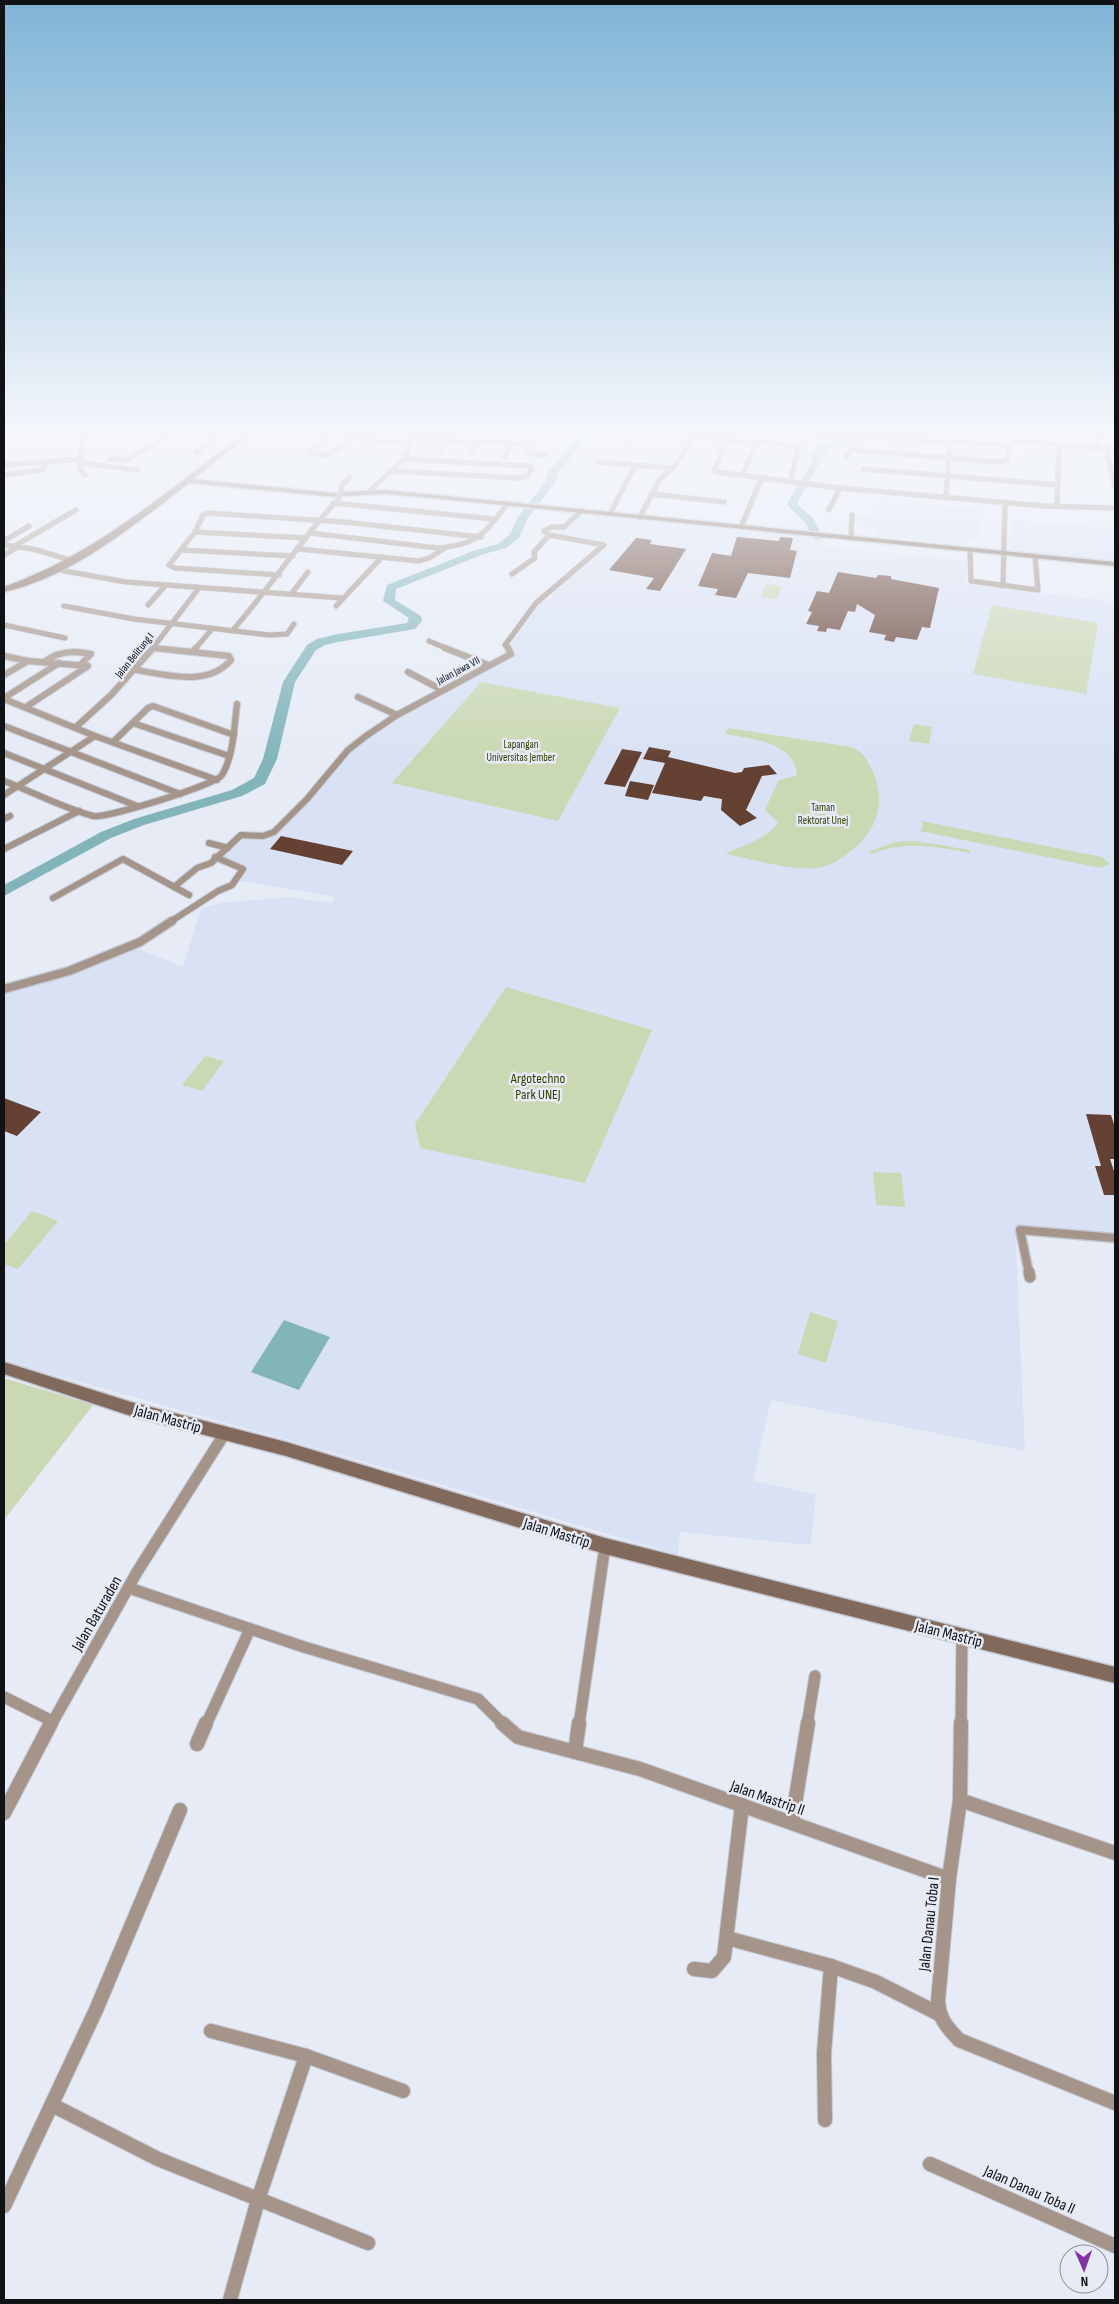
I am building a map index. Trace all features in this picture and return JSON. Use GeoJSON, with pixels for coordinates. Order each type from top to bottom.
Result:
{"type":"FeatureCollection","features":[{"type":"Feature","properties":{"kind":"main road"},"geometry":{"type":"LineString","coordinates":[[4,590],[54,569],[99,543]]}},
{"type":"Feature","properties":{"kind":"main road"},"geometry":{"type":"LineString","coordinates":[[896,543],[1115,564]]}},
{"type":"Feature","properties":{"kind":"main road","name":"Jalan Mastrip"},"geometry":{"type":"LineString","coordinates":[[4,1368],[131,1409],[286,1449],[605,1546],[1115,1675]]}},
{"type":"Feature","properties":{"kind":"street"},"geometry":{"type":"LineString","coordinates":[[4,555],[22,543]]}},
{"type":"Feature","properties":{"kind":"street"},"geometry":{"type":"LineString","coordinates":[[187,543],[169,562],[170,566],[279,575]]}},
{"type":"Feature","properties":{"kind":"street"},"geometry":{"type":"LineString","coordinates":[[232,630],[266,592],[303,543]]}},
{"type":"Feature","properties":{"kind":"street"},"geometry":{"type":"LineString","coordinates":[[387,543],[445,548],[467,543]]}},
{"type":"Feature","properties":{"kind":"street"},"geometry":{"type":"LineString","coordinates":[[512,574],[535,558],[534,552],[542,543]]}},
{"type":"Feature","properties":{"kind":"street","name":"Jalan Jawa VII"},"geometry":{"type":"LineString","coordinates":[[174,887],[197,868],[211,863],[215,857],[243,835],[263,836],[274,832],[307,799],[348,750],[397,715],[511,654],[511,651],[505,645],[533,607],[604,545],[590,543]]}},
{"type":"Feature","properties":{"kind":"street"},"geometry":{"type":"LineString","coordinates":[[1003,586],[1004,543]]}},
{"type":"Feature","properties":{"kind":"street"},"geometry":{"type":"LineString","coordinates":[[4,545],[33,549],[70,560]]}},
{"type":"Feature","properties":{"kind":"street"},"geometry":{"type":"LineString","coordinates":[[299,549],[422,561],[445,548]]}},
{"type":"Feature","properties":{"kind":"street"},"geometry":{"type":"LineString","coordinates":[[181,550],[293,556]]}},
{"type":"Feature","properties":{"kind":"street"},"geometry":{"type":"LineString","coordinates":[[970,550],[969,579],[983,584],[1038,590],[1035,556]]}},
{"type":"Feature","properties":{"kind":"street"},"geometry":{"type":"LineString","coordinates":[[336,606],[382,558]]}},
{"type":"Feature","properties":{"kind":"street"},"geometry":{"type":"LineString","coordinates":[[54,569],[89,577],[164,587],[292,593],[342,598]]}},
{"type":"Feature","properties":{"kind":"street"},"geometry":{"type":"LineString","coordinates":[[292,593],[308,572]]}},
{"type":"Feature","properties":{"kind":"street"},"geometry":{"type":"LineString","coordinates":[[148,606],[164,587]]}},
{"type":"Feature","properties":{"kind":"street","name":"Jalan Belitung I"},"geometry":{"type":"LineString","coordinates":[[76,727],[112,696],[136,670],[199,588]]}},
{"type":"Feature","properties":{"kind":"street"},"geometry":{"type":"LineString","coordinates":[[64,606],[134,619],[212,629],[281,635],[289,632],[294,624]]}},
{"type":"Feature","properties":{"kind":"street"},"geometry":{"type":"LineString","coordinates":[[4,625],[65,638]]}},
{"type":"Feature","properties":{"kind":"street"},"geometry":{"type":"LineString","coordinates":[[193,651],[212,629]]}},
{"type":"Feature","properties":{"kind":"street"},"geometry":{"type":"LineString","coordinates":[[429,641],[488,665]]}},
{"type":"Feature","properties":{"kind":"street"},"geometry":{"type":"LineString","coordinates":[[136,670],[203,677],[219,671],[232,660],[228,656],[154,648]]}},
{"type":"Feature","properties":{"kind":"street"},"geometry":{"type":"LineString","coordinates":[[44,662],[58,652],[91,654],[81,664]]}},
{"type":"Feature","properties":{"kind":"street"},"geometry":{"type":"LineString","coordinates":[[4,656],[28,661],[88,666],[88,668],[26,707]]}},
{"type":"Feature","properties":{"kind":"street"},"geometry":{"type":"LineString","coordinates":[[4,675],[28,661]]}},
{"type":"Feature","properties":{"kind":"street"},"geometry":{"type":"LineString","coordinates":[[4,699],[59,663]]}},
{"type":"Feature","properties":{"kind":"street"},"geometry":{"type":"LineString","coordinates":[[408,672],[442,690]]}},
{"type":"Feature","properties":{"kind":"street"},"geometry":{"type":"LineString","coordinates":[[358,697],[397,715]]}},
{"type":"Feature","properties":{"kind":"street"},"geometry":{"type":"LineString","coordinates":[[4,699],[95,736],[217,780]]}},
{"type":"Feature","properties":{"kind":"street"},"geometry":{"type":"LineString","coordinates":[[4,782],[79,811],[98,816],[180,794],[217,780],[222,775],[234,735],[237,704]]}},
{"type":"Feature","properties":{"kind":"street"},"geometry":{"type":"LineString","coordinates":[[113,742],[148,708],[153,706],[234,735]]}},
{"type":"Feature","properties":{"kind":"street"},"geometry":{"type":"LineString","coordinates":[[133,723],[229,756]]}},
{"type":"Feature","properties":{"kind":"street"},"geometry":{"type":"LineString","coordinates":[[4,726],[180,794]]}},
{"type":"Feature","properties":{"kind":"street"},"geometry":{"type":"LineString","coordinates":[[4,795],[95,736]]}},
{"type":"Feature","properties":{"kind":"street"},"geometry":{"type":"LineString","coordinates":[[4,753],[137,806]]}},
{"type":"Feature","properties":{"kind":"street"},"geometry":{"type":"LineString","coordinates":[[4,849],[79,811]]}},
{"type":"Feature","properties":{"kind":"street"},"geometry":{"type":"LineString","coordinates":[[209,843],[228,848]]}},
{"type":"Feature","properties":{"kind":"street"},"geometry":{"type":"LineString","coordinates":[[4,988],[69,971],[118,954],[158,932],[218,891],[232,885],[243,869],[215,857]]}},
{"type":"Feature","properties":{"kind":"street"},"geometry":{"type":"LineString","coordinates":[[53,898],[121,859],[127,860],[189,895]]}},
{"type":"Feature","properties":{"kind":"street"},"geometry":{"type":"LineString","coordinates":[[1030,1277],[1020,1230],[1115,1238]]}},
{"type":"Feature","properties":{"kind":"street","name":"Jalan Baturaden"},"geometry":{"type":"LineString","coordinates":[[4,1813],[52,1722],[186,1490],[225,1434]]}},
{"type":"Feature","properties":{"kind":"street"},"geometry":{"type":"LineString","coordinates":[[129,1588],[478,1699],[488,1706],[510,1732],[518,1737],[575,1752],[605,1546]]}},
{"type":"Feature","properties":{"kind":"street"},"geometry":{"type":"LineString","coordinates":[[196,1744],[250,1628]]}},
{"type":"Feature","properties":{"kind":"street","name":"Jalan Danau Toba I"},"geometry":{"type":"LineString","coordinates":[[939,2014],[938,1994],[949,1879],[960,1800],[962,1636]]}},
{"type":"Feature","properties":{"kind":"street"},"geometry":{"type":"LineString","coordinates":[[792,1822],[815,1676]]}},
{"type":"Feature","properties":{"kind":"street"},"geometry":{"type":"LineString","coordinates":[[4,1697],[52,1722]]}},
{"type":"Feature","properties":{"kind":"street","name":"Jalan Mastrip II"},"geometry":{"type":"LineString","coordinates":[[575,1752],[640,1769],[949,1879]]}},
{"type":"Feature","properties":{"kind":"street"},"geometry":{"type":"LineString","coordinates":[[960,1800],[1115,1853]]}},
{"type":"Feature","properties":{"kind":"street"},"geometry":{"type":"LineString","coordinates":[[694,1969],[707,1972],[716,1969],[724,1957],[742,1806]]}},
{"type":"Feature","properties":{"kind":"street"},"geometry":{"type":"LineString","coordinates":[[4,2206],[54,2106],[94,2017],[180,1810]]}},
{"type":"Feature","properties":{"kind":"street"},"geometry":{"type":"LineString","coordinates":[[727,1938],[831,1966],[876,1982],[939,2014],[947,2029],[959,2040],[1115,2103]]}},
{"type":"Feature","properties":{"kind":"street"},"geometry":{"type":"LineString","coordinates":[[825,2120],[824,2053],[831,1966]]}},
{"type":"Feature","properties":{"kind":"street"},"geometry":{"type":"LineString","coordinates":[[211,2031],[306,2056],[404,2091]]}},
{"type":"Feature","properties":{"kind":"street"},"geometry":{"type":"LineString","coordinates":[[230,2300],[258,2200],[306,2056]]}},
{"type":"Feature","properties":{"kind":"street"},"geometry":{"type":"LineString","coordinates":[[54,2106],[158,2160],[368,2243]]}},
{"type":"Feature","properties":{"kind":"street","name":"Jalan Danau Toba II"},"geometry":{"type":"LineString","coordinates":[[930,2164],[1115,2246]]}},
{"type":"Feature","properties":{"kind":"shaded area"},"geometry":{"type":"Polygon","coordinates":[[[605,543],[822,543],[822,547],[967,560],[966,583],[1115,602],[1115,1236],[1015,1227],[1025,1451],[771,1400],[753,1481],[816,1494],[811,1545],[680,1532],[678,1555],[348,1457],[4,1361],[4,991],[69,975],[137,948],[183,967],[200,911],[205,907],[220,903],[289,897],[331,903],[335,897],[240,881],[247,867],[222,857],[249,835],[268,840],[307,803],[349,753],[370,737],[409,711],[516,654],[516,651],[506,646],[539,602],[549,599],[572,574],[608,548],[608,545],[605,543]]]}},
{"type":"Feature","properties":{"kind":"shaded area"},"geometry":{"type":"Polygon","coordinates":[[[941,543],[965,543],[963,545],[941,543]]]}},
{"type":"Feature","properties":{"kind":"shaded area"},"geometry":{"type":"Polygon","coordinates":[[[1010,543],[1065,543],[1067,557],[1009,552],[1010,543]]]}},
{"type":"Feature","properties":{"kind":"shaded area"},"geometry":{"type":"Polygon","coordinates":[[[1067,543],[1115,543],[1115,561],[1068,556],[1067,543]]]}},
{"type":"Feature","properties":{"kind":"green space"},"geometry":{"type":"Polygon","coordinates":[[[766,584],[782,586],[777,599],[761,597],[766,584]]]}},
{"type":"Feature","properties":{"kind":"green space"},"geometry":{"type":"Polygon","coordinates":[[[992,605],[1098,623],[1086,694],[973,674],[992,605]]]}},
{"type":"Feature","properties":{"kind":"green space","name":"Lapangan Universitas Jember"},"geometry":{"type":"Polygon","coordinates":[[[481,682],[620,708],[558,821],[392,783],[481,682]]]}},
{"type":"Feature","properties":{"kind":"green space"},"geometry":{"type":"Polygon","coordinates":[[[914,724],[932,727],[929,744],[909,741],[914,724]]]}},
{"type":"Feature","properties":{"kind":"green space","name":"Taman Rektorat Unej"},"geometry":{"type":"Polygon","coordinates":[[[728,728],[851,747],[861,753],[871,768],[879,793],[877,816],[866,836],[847,854],[823,867],[788,867],[725,854],[754,841],[773,829],[778,823],[765,810],[778,781],[797,775],[794,764],[780,748],[758,740],[725,734],[728,728]]]}},
{"type":"Feature","properties":{"kind":"green space"},"geometry":{"type":"Polygon","coordinates":[[[921,821],[1102,857],[1110,864],[1100,868],[920,831],[923,825],[921,821]]]}},
{"type":"Feature","properties":{"kind":"green space"},"geometry":{"type":"Polygon","coordinates":[[[915,841],[970,850],[970,853],[921,846],[897,847],[872,854],[868,852],[895,842],[915,841]]]}},
{"type":"Feature","properties":{"kind":"green space","name":"Argotechno Park UNEJ"},"geometry":{"type":"Polygon","coordinates":[[[506,987],[652,1030],[585,1183],[420,1148],[415,1124],[506,987]]]}},
{"type":"Feature","properties":{"kind":"green space"},"geometry":{"type":"Polygon","coordinates":[[[205,1056],[224,1061],[202,1091],[182,1085],[205,1056]]]}},
{"type":"Feature","properties":{"kind":"green space"},"geometry":{"type":"Polygon","coordinates":[[[873,1172],[901,1173],[905,1207],[876,1205],[873,1172]]]}},
{"type":"Feature","properties":{"kind":"green space"},"geometry":{"type":"Polygon","coordinates":[[[32,1211],[58,1221],[18,1269],[4,1264],[4,1245],[32,1211]]]}},
{"type":"Feature","properties":{"kind":"green space"},"geometry":{"type":"Polygon","coordinates":[[[810,1312],[838,1321],[826,1363],[798,1354],[810,1312]]]}},
{"type":"Feature","properties":{"kind":"green space"},"geometry":{"type":"Polygon","coordinates":[[[4,1378],[93,1405],[4,1520],[4,1378]]]}},
{"type":"Feature","properties":{"kind":"water"},"geometry":{"type":"Polygon","coordinates":[[[284,1320],[330,1337],[299,1390],[251,1372],[284,1320]]]}},
{"type":"Feature","properties":{"kind":"building"},"geometry":{"type":"Polygon","coordinates":[[[632,543],[651,543],[650,544],[686,549],[660,591],[646,589],[654,578],[609,570],[632,543]]]}},
{"type":"Feature","properties":{"kind":"building"},"geometry":{"type":"Polygon","coordinates":[[[735,543],[792,543],[790,550],[797,551],[790,578],[748,573],[736,598],[715,595],[718,589],[698,586],[712,553],[731,556],[735,543]]]}},
{"type":"Feature","properties":{"kind":"building"},"geometry":{"type":"Polygon","coordinates":[[[838,572],[876,578],[878,575],[891,576],[891,579],[939,588],[930,628],[922,627],[917,640],[896,637],[894,642],[884,640],[886,635],[869,632],[875,615],[857,604],[855,612],[848,611],[840,630],[827,628],[826,632],[817,631],[819,626],[806,624],[812,612],[808,611],[817,591],[829,593],[838,572]]]}},
{"type":"Feature","properties":{"kind":"building"},"geometry":{"type":"Polygon","coordinates":[[[649,747],[671,751],[668,757],[735,773],[742,772],[744,768],[769,765],[777,774],[762,776],[746,810],[757,818],[740,826],[721,810],[722,799],[704,796],[701,801],[652,793],[665,763],[643,759],[649,747]]]}},
{"type":"Feature","properties":{"kind":"building"},"geometry":{"type":"Polygon","coordinates":[[[622,749],[642,752],[625,787],[604,784],[622,749]]]}},
{"type":"Feature","properties":{"kind":"building"},"geometry":{"type":"Polygon","coordinates":[[[630,781],[654,785],[648,800],[625,796],[630,781]]]}},
{"type":"Feature","properties":{"kind":"building"},"geometry":{"type":"Polygon","coordinates":[[[281,836],[353,851],[342,865],[270,849],[281,836]]]}},
{"type":"Feature","properties":{"kind":"building"},"geometry":{"type":"Polygon","coordinates":[[[4,1098],[41,1112],[17,1136],[4,1131],[4,1098]]]}},
{"type":"Feature","properties":{"kind":"building"},"geometry":{"type":"Polygon","coordinates":[[[1086,1114],[1111,1115],[1115,1127],[1115,1159],[1110,1159],[1115,1174],[1115,1195],[1104,1195],[1095,1166],[1101,1166],[1086,1114]]]}},
{"type":"Feature","properties":{"kind":"waterway"},"geometry":{"type":"LineString","coordinates":[[4,891],[106,835],[139,822],[237,793],[260,781],[270,759],[289,682],[311,648],[321,642],[338,638],[411,626],[416,621],[415,616],[389,601],[391,587],[480,552],[502,546],[507,543]]}}]}
